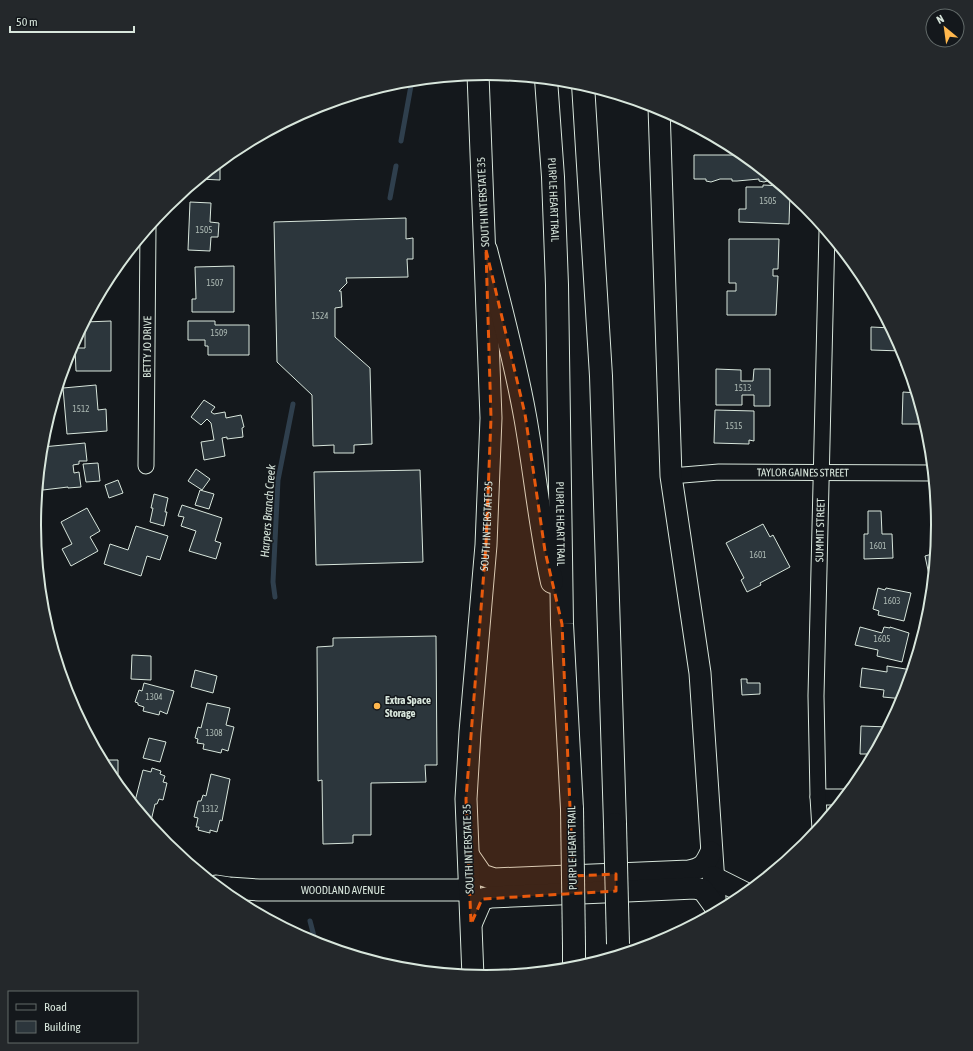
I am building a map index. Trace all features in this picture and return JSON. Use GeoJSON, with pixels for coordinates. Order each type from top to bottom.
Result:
{"type":"FeatureCollection","features":[{"type":"Feature","properties":{"kind":"highway","name":"PURPLE HEART TRAIL"},"geometry":{"type":"LineString","coordinates":[[546,84],[553,177],[559,393],[562,624],[572,809],[574,962]]}},
{"type":"Feature","properties":{"kind":"highway"},"geometry":{"type":"LineString","coordinates":[[583,91],[601,376],[618,950]]}},
{"type":"Feature","properties":{"kind":"highway"},"geometry":{"type":"LineString","coordinates":[[486,250],[504,322],[524,414],[533,461],[545,550],[562,624]]}},
{"type":"Feature","properties":{"kind":"main road","name":"SOUTH INTERSTATE 35"},"geometry":{"type":"LineString","coordinates":[[473,971],[466,799],[470,732],[486,545],[491,418],[486,250],[478,80]]}},
{"type":"Feature","properties":{"kind":"main road"},"geometry":{"type":"LineString","coordinates":[[660,115],[671,476],[700,673],[716,907]]}},
{"type":"Feature","properties":{"kind":"main road"},"geometry":{"type":"LineString","coordinates":[[469,856],[482,875],[494,879],[688,871],[700,868],[706,863],[711,852]]}},
{"type":"Feature","properties":{"kind":"main road"},"geometry":{"type":"LineString","coordinates":[[713,877],[741,891]]}},
{"type":"Feature","properties":{"kind":"main road","name":"WOODLAND AVENUE"},"geometry":{"type":"LineString","coordinates":[[227,888],[259,890],[469,890]]}},
{"type":"Feature","properties":{"kind":"main road"},"geometry":{"type":"LineString","coordinates":[[471,924],[482,898],[491,897],[695,888],[702,890],[714,908]]}},
{"type":"Feature","properties":{"kind":"street","name":"BETTY JO DRIVE"},"geometry":{"type":"LineString","coordinates":[[146,466],[148,237]]}},
{"type":"Feature","properties":{"kind":"street","name":"SUMMIT STREET"},"geometry":{"type":"LineString","coordinates":[[819,821],[816,696],[827,239]]}},
{"type":"Feature","properties":{"kind":"street","name":"TAYLOR GAINES STREET"},"geometry":{"type":"LineString","coordinates":[[671,476],[719,472],[929,473]]}},
{"type":"Feature","properties":{"kind":"street"},"geometry":{"type":"LineString","coordinates":[[818,797],[840,797]]}},
{"type":"Feature","properties":{"kind":"highlighted area"},"geometry":{"type":"Polygon","coordinates":[[[486,250],[525,414],[545,551],[562,624],[573,876],[616,874],[616,891],[482,899],[471,924],[466,799],[486,545],[491,418],[486,250]]]}},
{"type":"Feature","properties":{"kind":"building"},"geometry":{"type":"Polygon","coordinates":[[[694,155],[734,155],[768,181],[764,182],[759,181],[759,179],[732,181],[732,179],[720,179],[711,182],[706,181],[706,179],[694,179],[694,155]]]}},
{"type":"Feature","properties":{"kind":"building"},"geometry":{"type":"Polygon","coordinates":[[[220,168],[220,180],[206,179],[220,168]]]}},
{"type":"Feature","properties":{"kind":"building"},"geometry":{"type":"Polygon","coordinates":[[[763,185],[774,186],[790,199],[789,224],[739,222],[739,209],[746,209],[746,187],[763,187],[763,185]]]}},
{"type":"Feature","properties":{"kind":"building"},"geometry":{"type":"Polygon","coordinates":[[[190,202],[211,203],[210,222],[219,223],[218,237],[211,237],[210,251],[188,250],[190,202]]]}},
{"type":"Feature","properties":{"kind":"building"},"geometry":{"type":"Polygon","coordinates":[[[406,218],[406,239],[413,238],[413,259],[407,259],[408,277],[346,278],[347,283],[339,291],[341,291],[342,307],[335,308],[335,337],[370,368],[372,444],[354,445],[354,453],[334,453],[334,445],[313,446],[312,395],[277,362],[274,222],[406,218]]]}},
{"type":"Feature","properties":{"kind":"building"},"geometry":{"type":"Polygon","coordinates":[[[729,239],[779,239],[778,269],[773,269],[773,276],[778,276],[776,315],[727,315],[727,291],[736,291],[736,283],[729,283],[729,239]]]}},
{"type":"Feature","properties":{"kind":"building"},"geometry":{"type":"Polygon","coordinates":[[[234,266],[234,312],[192,312],[192,299],[196,299],[195,267],[234,266]]]}},
{"type":"Feature","properties":{"kind":"building"},"geometry":{"type":"Polygon","coordinates":[[[111,321],[111,371],[76,371],[75,354],[78,348],[85,348],[85,332],[90,322],[111,321]]]}},
{"type":"Feature","properties":{"kind":"building"},"geometry":{"type":"Polygon","coordinates":[[[188,321],[215,321],[215,325],[249,325],[249,355],[208,355],[208,346],[205,346],[205,340],[188,340],[188,321]]]}},
{"type":"Feature","properties":{"kind":"building"},"geometry":{"type":"Polygon","coordinates":[[[871,327],[886,328],[896,351],[871,350],[871,327]]]}},
{"type":"Feature","properties":{"kind":"building"},"geometry":{"type":"Polygon","coordinates":[[[716,369],[741,370],[741,381],[753,381],[754,369],[770,369],[770,406],[754,406],[754,395],[742,395],[742,405],[716,405],[716,369]]]}},
{"type":"Feature","properties":{"kind":"building"},"geometry":{"type":"Polygon","coordinates":[[[96,385],[98,410],[106,409],[107,431],[67,434],[63,388],[96,385]]]}},
{"type":"Feature","properties":{"kind":"building"},"geometry":{"type":"Polygon","coordinates":[[[903,392],[911,393],[920,424],[902,424],[903,392]]]}},
{"type":"Feature","properties":{"kind":"building"},"geometry":{"type":"Polygon","coordinates":[[[204,400],[215,407],[211,412],[214,414],[225,412],[226,418],[241,415],[244,427],[242,428],[243,437],[227,439],[227,437],[222,438],[225,456],[204,460],[201,442],[214,440],[211,423],[207,419],[201,425],[191,417],[204,400]]]}},
{"type":"Feature","properties":{"kind":"building"},"geometry":{"type":"Polygon","coordinates":[[[715,410],[754,411],[754,441],[749,440],[749,444],[714,443],[715,410]]]}},
{"type":"Feature","properties":{"kind":"building"},"geometry":{"type":"Polygon","coordinates":[[[85,443],[87,461],[79,461],[79,464],[73,465],[74,473],[79,472],[81,487],[43,490],[49,446],[85,443]]]}},
{"type":"Feature","properties":{"kind":"building"},"geometry":{"type":"Polygon","coordinates":[[[98,463],[100,481],[86,482],[83,464],[98,463]]]}},
{"type":"Feature","properties":{"kind":"building"},"geometry":{"type":"Polygon","coordinates":[[[196,469],[210,479],[202,490],[188,481],[196,469]]]}},
{"type":"Feature","properties":{"kind":"building"},"geometry":{"type":"Polygon","coordinates":[[[420,470],[423,562],[316,565],[314,472],[420,470]]]}},
{"type":"Feature","properties":{"kind":"building"},"geometry":{"type":"Polygon","coordinates":[[[118,480],[123,493],[109,498],[105,485],[118,480]]]}},
{"type":"Feature","properties":{"kind":"building"},"geometry":{"type":"Polygon","coordinates":[[[200,490],[214,494],[209,509],[195,505],[200,490]]]}},
{"type":"Feature","properties":{"kind":"building"},"geometry":{"type":"Polygon","coordinates":[[[154,494],[168,498],[164,526],[150,522],[154,494]]]}},
{"type":"Feature","properties":{"kind":"building"},"geometry":{"type":"Polygon","coordinates":[[[182,505],[222,518],[215,541],[221,543],[216,559],[189,551],[196,531],[181,526],[184,517],[178,516],[182,505]]]}},
{"type":"Feature","properties":{"kind":"building"},"geometry":{"type":"Polygon","coordinates":[[[87,508],[100,531],[90,537],[98,551],[71,566],[62,549],[72,544],[61,522],[87,508]]]}},
{"type":"Feature","properties":{"kind":"building"},"geometry":{"type":"Polygon","coordinates":[[[868,511],[881,511],[882,534],[892,534],[893,558],[864,559],[864,534],[868,534],[868,511]]]}},
{"type":"Feature","properties":{"kind":"building"},"geometry":{"type":"Polygon","coordinates":[[[763,524],[770,537],[773,535],[790,567],[760,583],[761,585],[747,592],[741,580],[744,578],[726,543],[763,524]]]}},
{"type":"Feature","properties":{"kind":"building"},"geometry":{"type":"Polygon","coordinates":[[[136,526],[168,536],[160,560],[147,556],[141,576],[104,564],[110,544],[128,550],[136,526]]]}},
{"type":"Feature","properties":{"kind":"building"},"geometry":{"type":"Polygon","coordinates":[[[931,554],[929,575],[925,556],[931,554]]]}},
{"type":"Feature","properties":{"kind":"building"},"geometry":{"type":"Polygon","coordinates":[[[878,588],[911,593],[904,621],[878,615],[879,611],[873,609],[878,588]]]}},
{"type":"Feature","properties":{"kind":"building"},"geometry":{"type":"Polygon","coordinates":[[[860,627],[882,633],[884,627],[890,627],[909,633],[902,662],[877,656],[878,650],[855,645],[860,627]]]}},
{"type":"Feature","properties":{"kind":"building","name":"Extra Space Storage"},"geometry":{"type":"Polygon","coordinates":[[[436,636],[437,765],[425,765],[426,782],[371,783],[371,835],[353,835],[353,843],[323,844],[322,780],[318,781],[317,647],[333,646],[333,638],[436,636]]]}},
{"type":"Feature","properties":{"kind":"building"},"geometry":{"type":"Polygon","coordinates":[[[132,655],[151,656],[151,680],[131,679],[132,655]]]}},
{"type":"Feature","properties":{"kind":"building"},"geometry":{"type":"Polygon","coordinates":[[[887,666],[908,669],[897,698],[883,697],[884,690],[860,687],[862,668],[887,672],[887,666]]]}},
{"type":"Feature","properties":{"kind":"building"},"geometry":{"type":"Polygon","coordinates":[[[195,670],[217,676],[213,693],[191,687],[195,670]]]}},
{"type":"Feature","properties":{"kind":"building"},"geometry":{"type":"Polygon","coordinates":[[[741,679],[747,679],[747,683],[760,683],[760,694],[742,695],[741,679]]]}},
{"type":"Feature","properties":{"kind":"building"},"geometry":{"type":"Polygon","coordinates":[[[144,683],[174,691],[167,714],[160,711],[159,715],[143,711],[144,707],[135,702],[139,690],[142,691],[144,683]]]}},
{"type":"Feature","properties":{"kind":"building"},"geometry":{"type":"Polygon","coordinates":[[[207,703],[230,708],[226,725],[234,727],[228,751],[222,749],[221,753],[203,749],[204,744],[197,743],[198,739],[195,738],[198,727],[201,728],[207,703]]]}},
{"type":"Feature","properties":{"kind":"building"},"geometry":{"type":"Polygon","coordinates":[[[861,726],[884,727],[868,754],[860,754],[861,726]]]}},
{"type":"Feature","properties":{"kind":"building"},"geometry":{"type":"Polygon","coordinates":[[[149,738],[166,742],[160,762],[143,758],[149,738]]]}},
{"type":"Feature","properties":{"kind":"building"},"geometry":{"type":"Polygon","coordinates":[[[108,760],[118,760],[118,774],[116,773],[108,760]]]}},
{"type":"Feature","properties":{"kind":"building"},"geometry":{"type":"Polygon","coordinates":[[[152,768],[161,771],[160,774],[165,776],[163,782],[167,783],[163,800],[159,799],[157,804],[155,804],[152,819],[135,800],[143,770],[151,772],[152,768]]]}},
{"type":"Feature","properties":{"kind":"building"},"geometry":{"type":"Polygon","coordinates":[[[211,774],[230,779],[222,821],[220,820],[217,832],[210,830],[210,833],[198,830],[199,827],[196,827],[198,818],[194,817],[198,801],[201,801],[203,795],[206,796],[211,774]]]}},
{"type":"Feature","properties":{"kind":"waterway","name":"Harpers Branch Creek"},"geometry":{"type":"LineString","coordinates":[[401,141],[411,87]]}},
{"type":"Feature","properties":{"kind":"waterway","name":"Harpers Branch Creek"},"geometry":{"type":"LineString","coordinates":[[390,198],[396,166]]}},
{"type":"Feature","properties":{"kind":"waterway","name":"Harpers Branch Creek"},"geometry":{"type":"LineString","coordinates":[[275,597],[273,582],[278,480],[293,404]]}},
{"type":"Feature","properties":{"kind":"waterway","name":"Harpers Branch Creek"},"geometry":{"type":"LineString","coordinates":[[310,921],[314,936]]}},
{"type":"Feature","properties":{"kind":"place","name":"Extra Space Storage"},"geometry":{"type":"Point","coordinates":[377,706]}}]}
